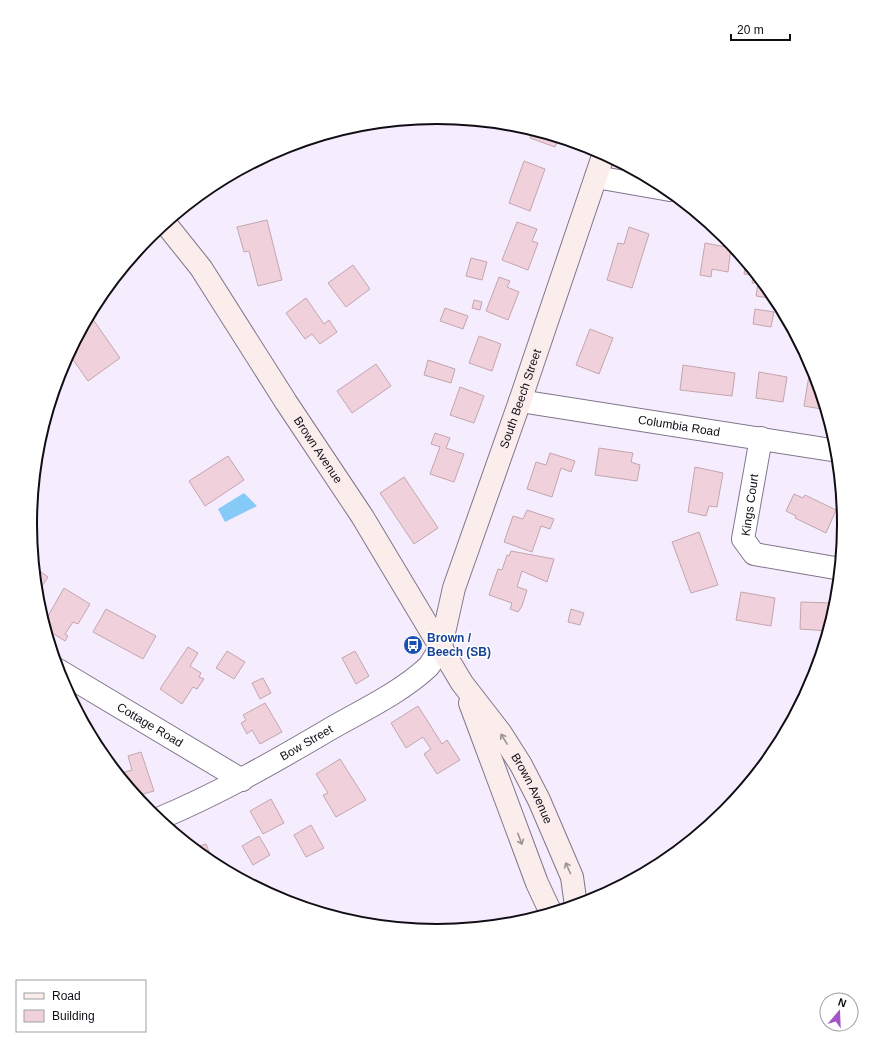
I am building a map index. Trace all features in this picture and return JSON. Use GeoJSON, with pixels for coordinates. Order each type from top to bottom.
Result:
{"type":"FeatureCollection","features":[{"type":"Feature","properties":{"kind":"main road","name":"South Beech Street"},"geometry":{"type":"LineString","coordinates":[[441,646],[454,588],[520,401],[602,159]]}},
{"type":"Feature","properties":{"kind":"main road","name":"Brown Avenue"},"geometry":{"type":"LineString","coordinates":[[168,227],[201,268],[286,402],[362,516],[462,683],[500,732],[532,786],[572,877],[575,900]]}},
{"type":"Feature","properties":{"kind":"main road","name":"Brown Avenue"},"geometry":{"type":"LineString","coordinates":[[462,683],[506,803],[537,883],[549,908]]}},
{"type":"Feature","properties":{"kind":"street"},"geometry":{"type":"LineString","coordinates":[[596,177],[654,187]]}},
{"type":"Feature","properties":{"kind":"street","name":"Columbia Road"},"geometry":{"type":"LineString","coordinates":[[520,401],[831,450]]}},
{"type":"Feature","properties":{"kind":"street","name":"Kings Court"},"geometry":{"type":"LineString","coordinates":[[761,438],[743,539],[754,554],[836,568]]}},
{"type":"Feature","properties":{"kind":"street","name":"Bow Street"},"geometry":{"type":"LineString","coordinates":[[164,817],[197,803],[242,780],[375,704],[416,676],[429,665],[441,646]]}},
{"type":"Feature","properties":{"kind":"street","name":"Cottage Road"},"geometry":{"type":"LineString","coordinates":[[66,675],[242,780]]}},
{"type":"Feature","properties":{"kind":"water"},"geometry":{"type":"Polygon","coordinates":[[[244,493],[257,506],[225,522],[218,509],[244,493]]]}},
{"type":"Feature","properties":{"kind":"building"},"geometry":{"type":"Polygon","coordinates":[[[531,135],[557,142],[555,147],[530,138],[531,135]]]}},
{"type":"Feature","properties":{"kind":"building"},"geometry":{"type":"Polygon","coordinates":[[[524,161],[545,169],[530,211],[509,203],[524,161]]]}},
{"type":"Feature","properties":{"kind":"building"},"geometry":{"type":"Polygon","coordinates":[[[267,220],[282,280],[258,286],[249,251],[244,252],[237,227],[267,220]]]}},
{"type":"Feature","properties":{"kind":"building"},"geometry":{"type":"Polygon","coordinates":[[[517,222],[537,229],[532,241],[538,243],[528,270],[502,260],[517,222]]]}},
{"type":"Feature","properties":{"kind":"building"},"geometry":{"type":"Polygon","coordinates":[[[629,227],[649,234],[632,288],[607,280],[618,243],[624,244],[629,227]]]}},
{"type":"Feature","properties":{"kind":"building"},"geometry":{"type":"Polygon","coordinates":[[[705,243],[727,247],[731,251],[728,272],[712,269],[711,277],[700,275],[705,243]]]}},
{"type":"Feature","properties":{"kind":"building"},"geometry":{"type":"Polygon","coordinates":[[[471,258],[487,262],[482,280],[466,276],[471,258]]]}},
{"type":"Feature","properties":{"kind":"building"},"geometry":{"type":"Polygon","coordinates":[[[353,265],[370,289],[346,307],[328,283],[353,265]]]}},
{"type":"Feature","properties":{"kind":"building"},"geometry":{"type":"Polygon","coordinates":[[[745,268],[751,275],[744,274],[745,268]]]}},
{"type":"Feature","properties":{"kind":"building"},"geometry":{"type":"Polygon","coordinates":[[[499,277],[510,281],[507,287],[519,292],[508,320],[486,311],[499,277]]]}},
{"type":"Feature","properties":{"kind":"building"},"geometry":{"type":"Polygon","coordinates":[[[753,277],[757,283],[752,283],[753,277]]]}},
{"type":"Feature","properties":{"kind":"building"},"geometry":{"type":"Polygon","coordinates":[[[758,284],[769,298],[756,296],[758,284]]]}},
{"type":"Feature","properties":{"kind":"building"},"geometry":{"type":"Polygon","coordinates":[[[306,298],[324,324],[329,320],[337,332],[320,344],[312,334],[305,339],[286,313],[306,298]]]}},
{"type":"Feature","properties":{"kind":"building"},"geometry":{"type":"Polygon","coordinates":[[[474,300],[482,302],[480,310],[472,308],[474,300]]]}},
{"type":"Feature","properties":{"kind":"building"},"geometry":{"type":"Polygon","coordinates":[[[445,308],[468,316],[463,329],[440,321],[445,308]]]}},
{"type":"Feature","properties":{"kind":"building"},"geometry":{"type":"Polygon","coordinates":[[[755,309],[774,312],[771,327],[753,324],[755,309]]]}},
{"type":"Feature","properties":{"kind":"building"},"geometry":{"type":"Polygon","coordinates":[[[93,320],[120,358],[88,381],[73,359],[93,320]]]}},
{"type":"Feature","properties":{"kind":"building"},"geometry":{"type":"Polygon","coordinates":[[[590,329],[613,338],[599,374],[576,365],[590,329]]]}},
{"type":"Feature","properties":{"kind":"building"},"geometry":{"type":"Polygon","coordinates":[[[479,336],[501,344],[492,371],[469,363],[479,336]]]}},
{"type":"Feature","properties":{"kind":"building"},"geometry":{"type":"Polygon","coordinates":[[[428,360],[455,369],[451,383],[424,375],[428,360]]]}},
{"type":"Feature","properties":{"kind":"building"},"geometry":{"type":"Polygon","coordinates":[[[376,364],[391,386],[352,413],[337,391],[376,364]]]}},
{"type":"Feature","properties":{"kind":"building"},"geometry":{"type":"Polygon","coordinates":[[[683,365],[735,373],[732,396],[680,390],[683,365]]]}},
{"type":"Feature","properties":{"kind":"building"},"geometry":{"type":"Polygon","coordinates":[[[759,372],[787,377],[783,402],[756,398],[759,372]]]}},
{"type":"Feature","properties":{"kind":"building"},"geometry":{"type":"Polygon","coordinates":[[[809,374],[821,409],[804,406],[809,374]]]}},
{"type":"Feature","properties":{"kind":"building"},"geometry":{"type":"Polygon","coordinates":[[[460,387],[484,396],[474,423],[450,415],[460,387]]]}},
{"type":"Feature","properties":{"kind":"building"},"geometry":{"type":"Polygon","coordinates":[[[435,433],[450,438],[446,448],[464,454],[454,482],[430,474],[440,447],[431,444],[435,433]]]}},
{"type":"Feature","properties":{"kind":"building"},"geometry":{"type":"Polygon","coordinates":[[[599,448],[633,453],[631,462],[640,465],[637,481],[595,475],[599,448]]]}},
{"type":"Feature","properties":{"kind":"building"},"geometry":{"type":"Polygon","coordinates":[[[550,453],[575,461],[571,472],[561,468],[552,497],[527,489],[536,462],[546,465],[550,453]]]}},
{"type":"Feature","properties":{"kind":"building"},"geometry":{"type":"Polygon","coordinates":[[[228,456],[244,480],[205,506],[189,481],[228,456]]]}},
{"type":"Feature","properties":{"kind":"building"},"geometry":{"type":"Polygon","coordinates":[[[695,467],[723,473],[717,507],[709,506],[706,516],[688,512],[695,467]]]}},
{"type":"Feature","properties":{"kind":"building"},"geometry":{"type":"Polygon","coordinates":[[[404,477],[438,528],[414,544],[380,493],[404,477]]]}},
{"type":"Feature","properties":{"kind":"building"},"geometry":{"type":"Polygon","coordinates":[[[794,494],[803,498],[805,495],[836,510],[826,533],[795,518],[796,516],[786,511],[794,494]]]}},
{"type":"Feature","properties":{"kind":"building"},"geometry":{"type":"Polygon","coordinates":[[[527,510],[554,519],[550,529],[541,526],[532,552],[504,542],[513,516],[523,519],[527,510]]]}},
{"type":"Feature","properties":{"kind":"building"},"geometry":{"type":"Polygon","coordinates":[[[699,532],[718,585],[691,593],[672,542],[699,532]]]}},
{"type":"Feature","properties":{"kind":"building"},"geometry":{"type":"Polygon","coordinates":[[[511,551],[554,559],[547,582],[522,571],[517,587],[527,590],[522,606],[518,612],[510,609],[512,603],[489,595],[498,569],[502,570],[507,555],[509,556],[511,551]]]}},
{"type":"Feature","properties":{"kind":"building"},"geometry":{"type":"Polygon","coordinates":[[[40,571],[48,577],[42,586],[40,571]]]}},
{"type":"Feature","properties":{"kind":"building"},"geometry":{"type":"Polygon","coordinates":[[[64,588],[90,604],[78,624],[73,622],[65,634],[68,636],[65,641],[52,633],[48,616],[64,588]]]}},
{"type":"Feature","properties":{"kind":"building"},"geometry":{"type":"Polygon","coordinates":[[[741,592],[775,598],[771,626],[736,620],[741,592]]]}},
{"type":"Feature","properties":{"kind":"building"},"geometry":{"type":"Polygon","coordinates":[[[801,602],[830,603],[823,631],[800,629],[801,602]]]}},
{"type":"Feature","properties":{"kind":"building"},"geometry":{"type":"Polygon","coordinates":[[[106,609],[156,636],[143,659],[93,632],[106,609]]]}},
{"type":"Feature","properties":{"kind":"building"},"geometry":{"type":"Polygon","coordinates":[[[571,609],[584,613],[580,625],[568,622],[571,609]]]}},
{"type":"Feature","properties":{"kind":"building"},"geometry":{"type":"Polygon","coordinates":[[[188,647],[198,653],[190,666],[201,673],[199,677],[204,679],[197,689],[193,687],[182,704],[160,689],[188,647]]]}},
{"type":"Feature","properties":{"kind":"building"},"geometry":{"type":"Polygon","coordinates":[[[227,651],[245,662],[234,679],[216,668],[227,651]]]}},
{"type":"Feature","properties":{"kind":"building"},"geometry":{"type":"Polygon","coordinates":[[[355,651],[369,676],[356,684],[342,658],[355,651]]]}},
{"type":"Feature","properties":{"kind":"building"},"geometry":{"type":"Polygon","coordinates":[[[263,678],[271,693],[260,699],[252,683],[263,678]]]}},
{"type":"Feature","properties":{"kind":"building"},"geometry":{"type":"Polygon","coordinates":[[[265,703],[282,732],[260,744],[252,730],[247,734],[241,723],[246,720],[243,715],[265,703]]]}},
{"type":"Feature","properties":{"kind":"building"},"geometry":{"type":"Polygon","coordinates":[[[418,706],[442,744],[447,740],[460,760],[437,774],[424,754],[431,749],[423,737],[406,748],[391,723],[418,706]]]}},
{"type":"Feature","properties":{"kind":"building"},"geometry":{"type":"Polygon","coordinates":[[[141,752],[154,791],[142,794],[124,772],[132,770],[128,756],[141,752]]]}},
{"type":"Feature","properties":{"kind":"building"},"geometry":{"type":"Polygon","coordinates":[[[340,759],[366,800],[336,817],[323,795],[328,793],[316,774],[340,759]]]}},
{"type":"Feature","properties":{"kind":"building"},"geometry":{"type":"Polygon","coordinates":[[[271,799],[284,823],[263,834],[250,811],[271,799]]]}},
{"type":"Feature","properties":{"kind":"building"},"geometry":{"type":"Polygon","coordinates":[[[311,825],[324,848],[306,857],[294,835],[311,825]]]}},
{"type":"Feature","properties":{"kind":"building"},"geometry":{"type":"Polygon","coordinates":[[[259,836],[270,855],[253,865],[242,846],[259,836]]]}},
{"type":"Feature","properties":{"kind":"building"},"geometry":{"type":"Polygon","coordinates":[[[206,844],[209,853],[200,846],[206,844]]]}},
{"type":"Feature","properties":{"kind":"place","name":"Brown / Beech (SB)"},"geometry":{"type":"Point","coordinates":[413,645]}}]}
